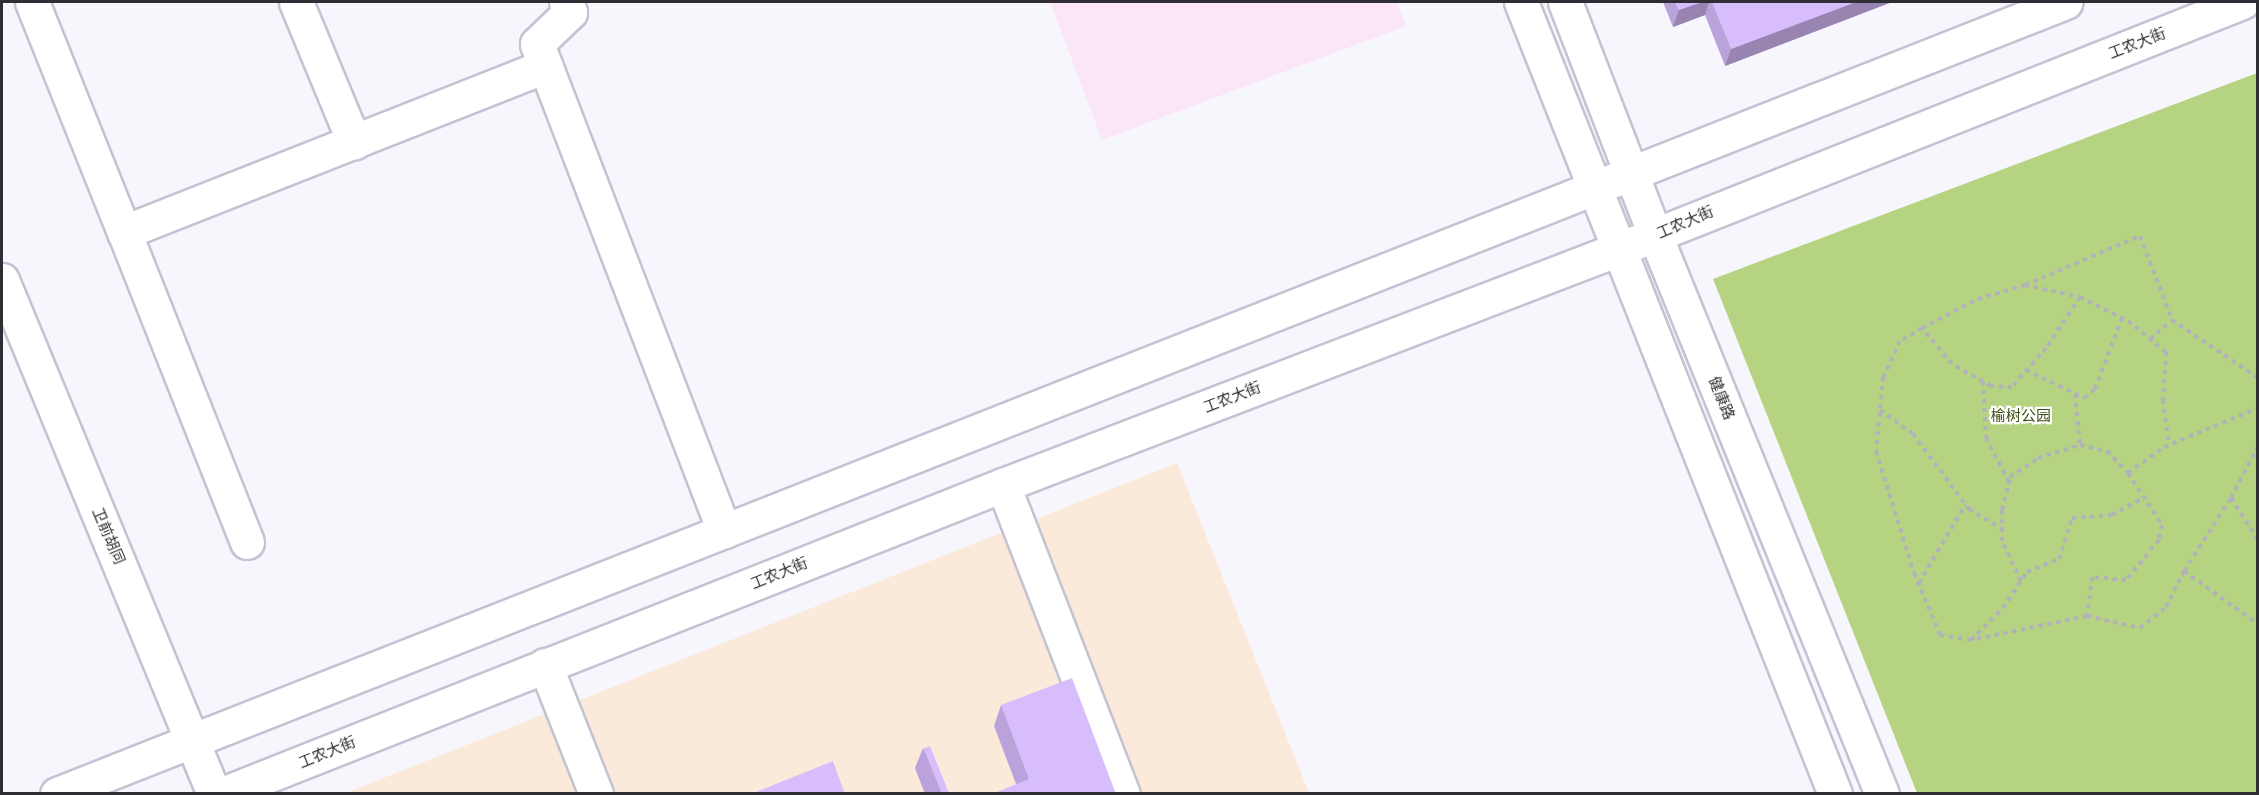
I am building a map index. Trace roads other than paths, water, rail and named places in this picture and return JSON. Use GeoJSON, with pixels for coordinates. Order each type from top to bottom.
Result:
{"type":"FeatureCollection","features":[{"type":"Feature","properties":{"kind":"main road"},"geometry":{"type":"LineString","coordinates":[[32,2],[247,542]]}},
{"type":"Feature","properties":{"kind":"main road"},"geometry":{"type":"LineString","coordinates":[[296,2],[354,142]]}},
{"type":"Feature","properties":{"kind":"main road"},"geometry":{"type":"LineString","coordinates":[[566,2],[570,12],[537,44],[724,531]]}},
{"type":"Feature","properties":{"kind":"main road"},"geometry":{"type":"LineString","coordinates":[[1521,2],[1617,250],[1835,794]]}},
{"type":"Feature","properties":{"kind":"main road","name":"健康路"},"geometry":{"type":"LineString","coordinates":[[1565,2],[1634,172],[1655,235],[1882,794]]}},
{"type":"Feature","properties":{"kind":"main road"},"geometry":{"type":"LineString","coordinates":[[57,794],[2066,2]]}},
{"type":"Feature","properties":{"kind":"main road","name":"工农大街"},"geometry":{"type":"LineString","coordinates":[[222,794],[1003,484],[1617,250],[1744,197],[2242,2]]}},
{"type":"Feature","properties":{"kind":"main road"},"geometry":{"type":"LineString","coordinates":[[124,232],[546,66]]}},
{"type":"Feature","properties":{"kind":"main road","name":"卫前胡同"},"geometry":{"type":"LineString","coordinates":[[2,280],[194,740],[214,794]]}},
{"type":"Feature","properties":{"kind":"main road"},"geometry":{"type":"LineString","coordinates":[[1003,484],[1123,794]]}},
{"type":"Feature","properties":{"kind":"main road"},"geometry":{"type":"LineString","coordinates":[[545,665],[596,794]]}},
{"type":"Feature","properties":{"kind":"park label","name":"榆树公园"},"geometry":{"type":"Point","coordinates":[2021,416]}}]}
